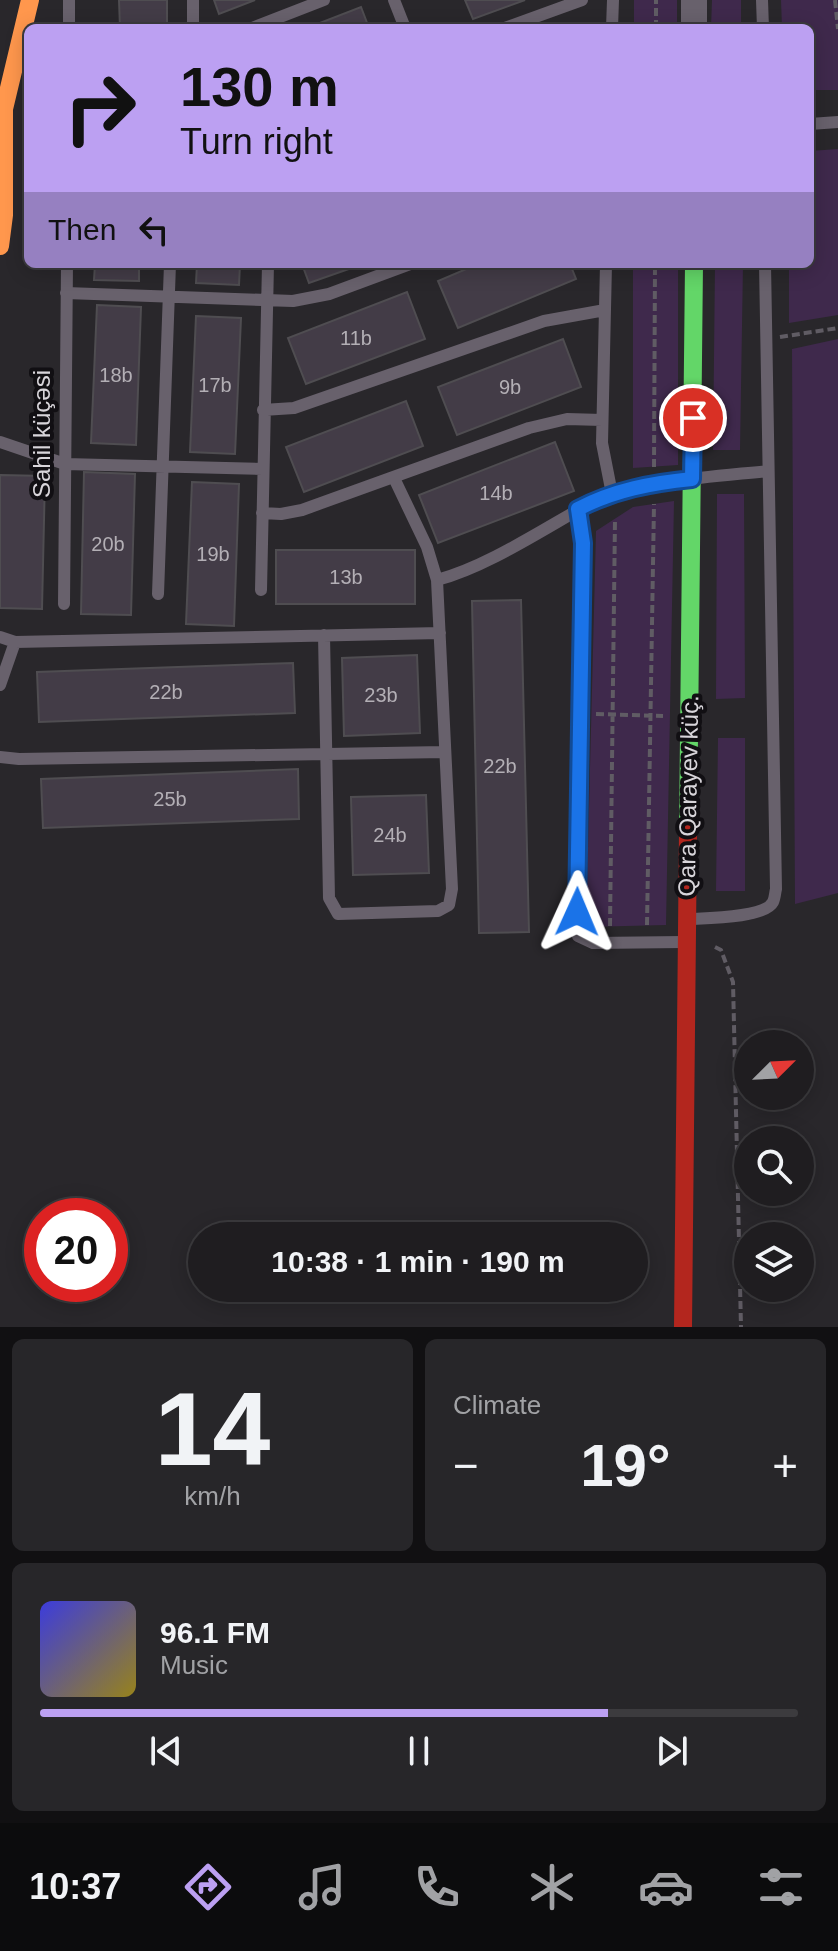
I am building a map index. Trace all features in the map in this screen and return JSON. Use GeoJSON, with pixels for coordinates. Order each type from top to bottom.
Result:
{"type":"FeatureCollection","features":[{"type":"Feature","properties":{"kind":"street"},"geometry":{"type":"LineString","coordinates":[[24,24],[30,0]]}},
{"type":"Feature","properties":{"kind":"street"},"geometry":{"type":"LineString","coordinates":[[694,0],[694,24]]}},
{"type":"Feature","properties":{"kind":"street"},"geometry":{"type":"LineString","coordinates":[[0,246],[4,215],[4,109],[24,25]]}},
{"type":"Feature","properties":{"kind":"street","name":"Qara Qarayev küç."},"geometry":{"type":"LineString","coordinates":[[683,1327],[694,268]]}},
{"type":"Feature","properties":{"kind":"lane"},"geometry":{"type":"LineString","coordinates":[[69,0],[69,24]]}},
{"type":"Feature","properties":{"kind":"lane"},"geometry":{"type":"LineString","coordinates":[[193,0],[193,24]]}},
{"type":"Feature","properties":{"kind":"lane"},"geometry":{"type":"LineString","coordinates":[[262,24],[324,0]]}},
{"type":"Feature","properties":{"kind":"lane"},"geometry":{"type":"LineString","coordinates":[[394,0],[403,24]]}},
{"type":"Feature","properties":{"kind":"lane"},"geometry":{"type":"LineString","coordinates":[[516,24],[582,0]]}},
{"type":"Feature","properties":{"kind":"lane"},"geometry":{"type":"LineString","coordinates":[[612,24],[613,0]]}},
{"type":"Feature","properties":{"kind":"lane"},"geometry":{"type":"LineString","coordinates":[[762,0],[763,24]]}},
{"type":"Feature","properties":{"kind":"lane"},"geometry":{"type":"LineString","coordinates":[[814,124],[838,122]]}},
{"type":"Feature","properties":{"kind":"lane","name":"Sahil küçəsi"},"geometry":{"type":"LineString","coordinates":[[64,604],[67,268]]}},
{"type":"Feature","properties":{"kind":"lane"},"geometry":{"type":"LineString","coordinates":[[158,594],[170,268]]}},
{"type":"Feature","properties":{"kind":"lane"},"geometry":{"type":"LineString","coordinates":[[261,590],[268,268]]}},
{"type":"Feature","properties":{"kind":"lane"},"geometry":{"type":"LineString","coordinates":[[66,293],[293,301],[329,294],[399,268]]}},
{"type":"Feature","properties":{"kind":"lane"},"geometry":{"type":"LineString","coordinates":[[606,268],[602,443],[612,494]]}},
{"type":"Feature","properties":{"kind":"lane"},"geometry":{"type":"LineString","coordinates":[[686,920],[753,914],[765,910],[773,903],[776,889],[765,268]]}},
{"type":"Feature","properties":{"kind":"lane"},"geometry":{"type":"LineString","coordinates":[[263,410],[294,408],[544,321],[605,310]]}},
{"type":"Feature","properties":{"kind":"lane"},"geometry":{"type":"LineString","coordinates":[[262,513],[281,514],[302,510],[529,428],[567,419],[602,420]]}},
{"type":"Feature","properties":{"kind":"lane"},"geometry":{"type":"LineString","coordinates":[[0,442],[65,464],[262,469]]}},
{"type":"Feature","properties":{"kind":"lane"},"geometry":{"type":"LineString","coordinates":[[437,580],[478,564],[578,509],[612,494],[656,483],[768,471]]}},
{"type":"Feature","properties":{"kind":"lane"},"geometry":{"type":"LineString","coordinates":[[324,635],[329,898],[338,914],[438,911],[449,905],[452,889],[437,580],[427,547],[394,478]]}},
{"type":"Feature","properties":{"kind":"lane"},"geometry":{"type":"LineString","coordinates":[[578,509],[583,543],[578,936],[593,943],[686,942]]}},
{"type":"Feature","properties":{"kind":"lane"},"geometry":{"type":"LineString","coordinates":[[0,637],[15,642],[440,633]]}},
{"type":"Feature","properties":{"kind":"lane"},"geometry":{"type":"LineString","coordinates":[[0,685],[15,642]]}},
{"type":"Feature","properties":{"kind":"lane"},"geometry":{"type":"LineString","coordinates":[[0,757],[444,752]]}},
{"type":"Feature","properties":{"kind":"path"},"geometry":{"type":"LineString","coordinates":[[656,0],[656,24]]}},
{"type":"Feature","properties":{"kind":"path"},"geometry":{"type":"LineString","coordinates":[[835,0],[838,29]]}},
{"type":"Feature","properties":{"kind":"path"},"geometry":{"type":"LineString","coordinates":[[654,467],[655,268]]}},
{"type":"Feature","properties":{"kind":"path"},"geometry":{"type":"LineString","coordinates":[[766,340],[838,328]]}},
{"type":"Feature","properties":{"kind":"path"},"geometry":{"type":"LineString","coordinates":[[647,925],[654,504]]}},
{"type":"Feature","properties":{"kind":"path"},"geometry":{"type":"LineString","coordinates":[[610,926],[615,519]]}},
{"type":"Feature","properties":{"kind":"path"},"geometry":{"type":"LineString","coordinates":[[592,714],[670,716]]}},
{"type":"Feature","properties":{"kind":"path"},"geometry":{"type":"LineString","coordinates":[[686,942],[708,944],[721,950],[733,982],[741,1327]]}},
{"type":"Feature","properties":{"kind":"shaded area"},"geometry":{"type":"Polygon","coordinates":[[[634,0],[677,0],[677,24],[634,24],[634,0]]]}},
{"type":"Feature","properties":{"kind":"shaded area"},"geometry":{"type":"Polygon","coordinates":[[[712,0],[741,0],[741,24],[711,24],[712,0]]]}},
{"type":"Feature","properties":{"kind":"shaded area"},"geometry":{"type":"Polygon","coordinates":[[[781,0],[838,0],[838,90],[814,90],[814,24],[782,24],[781,0]]]}},
{"type":"Feature","properties":{"kind":"shaded area"},"geometry":{"type":"Polygon","coordinates":[[[838,149],[838,315],[789,323],[789,268],[814,268],[814,151],[838,149]]]}},
{"type":"Feature","properties":{"kind":"shaded area"},"geometry":{"type":"Polygon","coordinates":[[[633,268],[678,268],[678,465],[633,468],[633,268]]]}},
{"type":"Feature","properties":{"kind":"shaded area"},"geometry":{"type":"Polygon","coordinates":[[[715,268],[743,268],[740,450],[713,450],[715,268]]]}},
{"type":"Feature","properties":{"kind":"shaded area"},"geometry":{"type":"Polygon","coordinates":[[[838,339],[838,893],[795,904],[792,349],[838,339]]]}},
{"type":"Feature","properties":{"kind":"shaded area"},"geometry":{"type":"Polygon","coordinates":[[[717,494],[744,494],[745,698],[716,699],[717,494]]]}},
{"type":"Feature","properties":{"kind":"shaded area"},"geometry":{"type":"Polygon","coordinates":[[[674,501],[666,925],[586,927],[596,531],[633,507],[674,501]]]}},
{"type":"Feature","properties":{"kind":"shaded area"},"geometry":{"type":"Polygon","coordinates":[[[718,738],[745,738],[745,891],[716,891],[718,738]]]}},
{"type":"Feature","properties":{"kind":"building"},"geometry":{"type":"Polygon","coordinates":[[[119,0],[167,0],[167,24],[120,24],[119,0]]]}},
{"type":"Feature","properties":{"kind":"building"},"geometry":{"type":"Polygon","coordinates":[[[214,0],[255,0],[219,14],[214,0]]]}},
{"type":"Feature","properties":{"kind":"building"},"geometry":{"type":"Polygon","coordinates":[[[465,0],[525,0],[473,19],[465,0]]]}},
{"type":"Feature","properties":{"kind":"building"},"geometry":{"type":"Polygon","coordinates":[[[361,7],[367,24],[317,24],[361,7]]]}},
{"type":"Feature","properties":{"kind":"building"},"geometry":{"type":"Polygon","coordinates":[[[95,268],[139,268],[139,281],[94,280],[95,268]]]}},
{"type":"Feature","properties":{"kind":"building"},"geometry":{"type":"Polygon","coordinates":[[[197,268],[240,268],[239,285],[196,283],[197,268]]]}},
{"type":"Feature","properties":{"kind":"building"},"geometry":{"type":"Polygon","coordinates":[[[303,268],[352,268],[309,283],[303,268]]]}},
{"type":"Feature","properties":{"kind":"building"},"geometry":{"type":"Polygon","coordinates":[[[469,268],[572,268],[576,279],[458,328],[438,281],[469,268]]]}},
{"type":"Feature","properties":{"kind":"building"},"geometry":{"type":"Polygon","coordinates":[[[407,292],[425,339],[306,384],[288,338],[407,292]]]}},
{"type":"Feature","properties":{"kind":"building"},"geometry":{"type":"Polygon","coordinates":[[[97,305],[141,307],[136,445],[91,443],[97,305]]]}},
{"type":"Feature","properties":{"kind":"building"},"geometry":{"type":"Polygon","coordinates":[[[196,316],[241,318],[235,454],[190,452],[196,316]]]}},
{"type":"Feature","properties":{"kind":"building"},"geometry":{"type":"Polygon","coordinates":[[[563,339],[581,387],[457,435],[438,387],[563,339]]]}},
{"type":"Feature","properties":{"kind":"building"},"geometry":{"type":"Polygon","coordinates":[[[406,401],[423,446],[304,492],[286,447],[406,401]]]}},
{"type":"Feature","properties":{"kind":"building"},"geometry":{"type":"Polygon","coordinates":[[[555,442],[574,491],[438,543],[419,495],[555,442]]]}},
{"type":"Feature","properties":{"kind":"building"},"geometry":{"type":"Polygon","coordinates":[[[84,472],[135,474],[131,615],[81,614],[84,472]]]}},
{"type":"Feature","properties":{"kind":"building"},"geometry":{"type":"Polygon","coordinates":[[[0,475],[45,476],[42,609],[0,608],[0,475]]]}},
{"type":"Feature","properties":{"kind":"building"},"geometry":{"type":"Polygon","coordinates":[[[192,482],[239,484],[234,626],[186,624],[192,482]]]}},
{"type":"Feature","properties":{"kind":"building"},"geometry":{"type":"Polygon","coordinates":[[[276,550],[415,550],[415,604],[276,604],[276,550]]]}},
{"type":"Feature","properties":{"kind":"building"},"geometry":{"type":"Polygon","coordinates":[[[521,600],[529,932],[479,933],[472,601],[521,600]]]}},
{"type":"Feature","properties":{"kind":"building"},"geometry":{"type":"Polygon","coordinates":[[[417,655],[420,733],[344,736],[342,658],[417,655]]]}},
{"type":"Feature","properties":{"kind":"building"},"geometry":{"type":"Polygon","coordinates":[[[293,663],[295,713],[39,722],[37,672],[293,663]]]}},
{"type":"Feature","properties":{"kind":"building"},"geometry":{"type":"Polygon","coordinates":[[[298,769],[299,819],[43,828],[41,779],[298,769]]]}},
{"type":"Feature","properties":{"kind":"building"},"geometry":{"type":"Polygon","coordinates":[[[426,795],[429,873],[353,875],[351,797],[426,795]]]}},
{"type":"Feature","properties":{"kind":"traffic: fast"},"geometry":{"type":"LineString","coordinates":[[688,832],[694,268]]}},
{"type":"Feature","properties":{"kind":"traffic: slow"},"geometry":{"type":"LineString","coordinates":[[24,24],[30,0]]}},
{"type":"Feature","properties":{"kind":"traffic: slow"},"geometry":{"type":"LineString","coordinates":[[0,246],[4,215],[4,109],[24,25]]}},
{"type":"Feature","properties":{"kind":"traffic: jam"},"geometry":{"type":"LineString","coordinates":[[683,1327],[688,832]]}},
{"type":"Feature","properties":{"kind":"route"},"geometry":{"type":"LineString","coordinates":[[577,912],[583,543],[578,509],[612,494],[656,483],[692,479],[693,418]]}}]}
